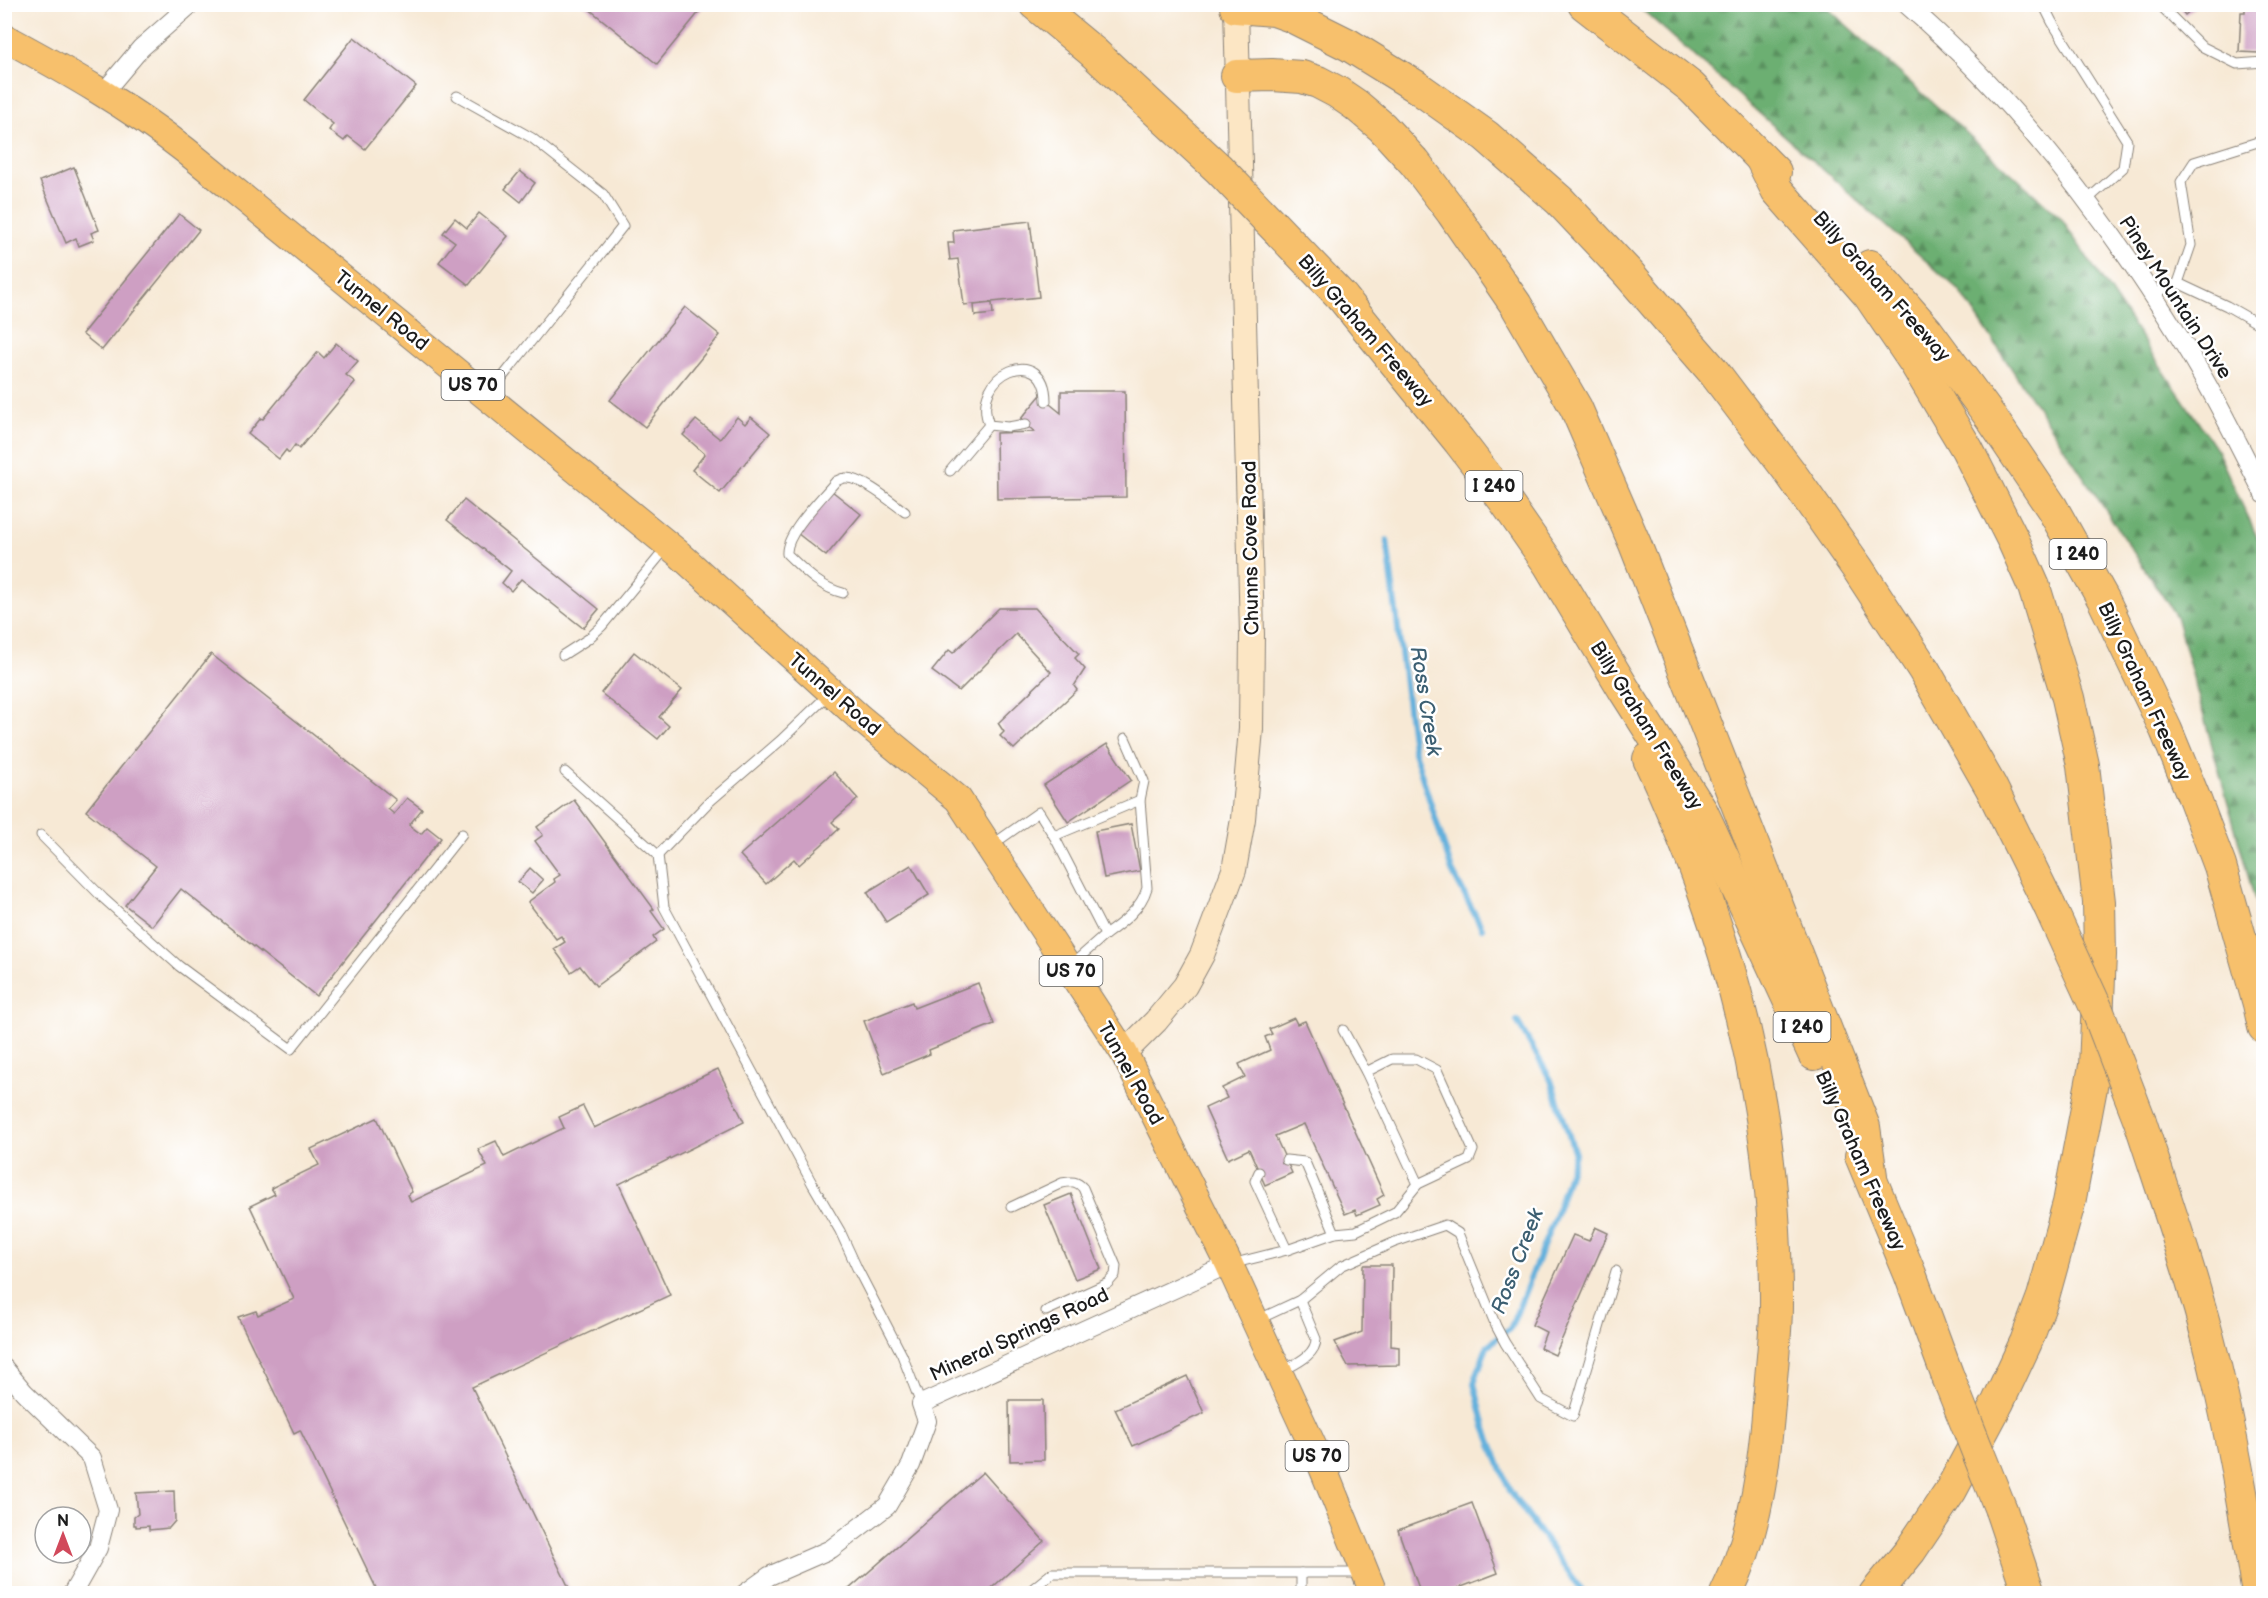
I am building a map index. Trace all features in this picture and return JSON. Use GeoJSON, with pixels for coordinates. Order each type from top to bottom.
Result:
{"type":"FeatureCollection","features":[{"type":"Feature","properties":{"kind":"highway","name":"Billy Graham Freeway"},"geometry":{"type":"LineString","coordinates":[[1035,4],[1094,52],[1219,169],[1342,297],[1505,501],[1550,564],[1625,691],[1702,812],[1871,1176],[2001,1510],[2029,1593]]}},
{"type":"Feature","properties":{"kind":"highway","name":"Billy Graham Freeway"},"geometry":{"type":"LineString","coordinates":[[1584,4],[1691,87],[1857,252],[1927,331],[1992,419],[2052,508],[2103,599],[2166,730],[2195,800],[2220,866],[2264,1027]]}},
{"type":"Feature","properties":{"kind":"highway"},"geometry":{"type":"LineString","coordinates":[[1236,7],[1274,10],[1349,45],[1417,87],[1486,136],[1560,201],[1628,273],[1713,371],[1789,471],[1858,568],[1924,670],[1991,787],[2049,904],[2098,1012],[2140,1121],[2185,1260],[2221,1390],[2258,1593]]}},
{"type":"Feature","properties":{"kind":"highway"},"geometry":{"type":"LineString","coordinates":[[1237,76],[1302,77],[1318,82],[1337,92],[1382,127],[1415,163],[1452,212],[1516,305],[1576,408],[1635,544],[1864,1127],[1871,1176]]}},
{"type":"Feature","properties":{"kind":"highway"},"geometry":{"type":"LineString","coordinates":[[1761,158],[1777,190],[1869,295],[1916,364],[1967,449],[2030,578],[2068,698],[2083,765],[2099,902],[2100,955],[2095,1066],[2068,1203],[2043,1297],[1998,1402],[1951,1490],[1910,1551],[1875,1593]]}},
{"type":"Feature","properties":{"kind":"highway"},"geometry":{"type":"LineString","coordinates":[[1625,691],[1635,730],[1678,821],[1717,927],[1740,1008],[1765,1134],[1774,1238],[1776,1308],[1768,1414],[1752,1520],[1726,1593]]}},
{"type":"Feature","properties":{"kind":"main road","name":"Chunns Cove Road"},"geometry":{"type":"LineString","coordinates":[[1124,1053],[1156,1021],[1185,986],[1202,955],[1234,870],[1243,819],[1251,729],[1252,634],[1236,7]]}},
{"type":"Feature","properties":{"kind":"main road","name":"Tunnel Road"},"geometry":{"type":"LineString","coordinates":[[4,37],[145,118],[668,545],[831,692],[958,799],[1124,1053],[1229,1264],[1322,1466],[1370,1583]]}},
{"type":"Feature","properties":{"kind":"street"},"geometry":{"type":"LineString","coordinates":[[103,93],[141,48],[191,4]]}},
{"type":"Feature","properties":{"kind":"street","name":"Piney Mountain Drive"},"geometry":{"type":"LineString","coordinates":[[1906,4],[1966,62],[2056,161],[2180,338],[2219,406],[2264,494]]}},
{"type":"Feature","properties":{"kind":"street","name":"Mineral Springs Road"},"geometry":{"type":"LineString","coordinates":[[744,1593],[769,1576],[831,1549],[887,1506],[911,1465],[927,1422],[921,1404],[1229,1264]]}},
{"type":"Feature","properties":{"kind":"street"},"geometry":{"type":"LineString","coordinates":[[4,1368],[24,1392],[92,1458],[108,1510],[98,1548],[72,1593]]}},
{"type":"Feature","properties":{"kind":"lane"},"geometry":{"type":"LineString","coordinates":[[2043,4],[2127,141],[2123,168],[2085,202]]}},
{"type":"Feature","properties":{"kind":"lane"},"geometry":{"type":"LineString","coordinates":[[2158,4],[2201,46],[2237,64],[2264,62]]}},
{"type":"Feature","properties":{"kind":"lane"},"geometry":{"type":"LineString","coordinates":[[457,96],[532,138],[603,194],[623,226],[487,396]]}},
{"type":"Feature","properties":{"kind":"lane"},"geometry":{"type":"LineString","coordinates":[[2151,295],[2178,283],[2191,245],[2181,182],[2194,162],[2264,140]]}},
{"type":"Feature","properties":{"kind":"lane"},"geometry":{"type":"LineString","coordinates":[[2178,283],[2227,306],[2264,327]]}},
{"type":"Feature","properties":{"kind":"lane"},"geometry":{"type":"LineString","coordinates":[[989,425],[984,412],[988,396],[996,380],[1008,370],[1026,368],[1036,373],[1044,383],[1046,400]]}},
{"type":"Feature","properties":{"kind":"lane"},"geometry":{"type":"LineString","coordinates":[[989,425],[1008,427],[1026,424]]}},
{"type":"Feature","properties":{"kind":"lane"},"geometry":{"type":"LineString","coordinates":[[950,471],[989,425]]}},
{"type":"Feature","properties":{"kind":"lane"},"geometry":{"type":"LineString","coordinates":[[843,593],[819,584],[787,554],[786,547],[795,532],[836,481],[845,477],[856,480],[889,499],[904,512]]}},
{"type":"Feature","properties":{"kind":"lane"},"geometry":{"type":"LineString","coordinates":[[563,655],[588,639],[602,626],[668,545]]}},
{"type":"Feature","properties":{"kind":"lane"},"geometry":{"type":"LineString","coordinates":[[658,855],[709,802],[780,741],[831,692]]}},
{"type":"Feature","properties":{"kind":"lane"},"geometry":{"type":"LineString","coordinates":[[1068,968],[1105,935],[1125,921],[1145,897],[1147,888],[1140,800],[1144,781],[1125,738]]}},
{"type":"Feature","properties":{"kind":"lane"},"geometry":{"type":"LineString","coordinates":[[565,772],[658,855],[664,907],[840,1231],[902,1355],[921,1404]]}},
{"type":"Feature","properties":{"kind":"lane"},"geometry":{"type":"LineString","coordinates":[[1054,836],[1140,800]]}},
{"type":"Feature","properties":{"kind":"lane"},"geometry":{"type":"LineString","coordinates":[[990,846],[1039,812],[1054,836],[1105,935]]}},
{"type":"Feature","properties":{"kind":"lane"},"geometry":{"type":"LineString","coordinates":[[41,835],[103,898],[179,966],[291,1049],[462,834]]}},
{"type":"Feature","properties":{"kind":"lane"},"geometry":{"type":"LineString","coordinates":[[1343,1030],[1366,1072],[1418,1184]]}},
{"type":"Feature","properties":{"kind":"lane"},"geometry":{"type":"LineString","coordinates":[[1229,1264],[1287,1250],[1335,1233],[1356,1231],[1395,1212],[1418,1184],[1469,1160],[1473,1150],[1437,1070],[1416,1059],[1392,1059],[1366,1072]]}},
{"type":"Feature","properties":{"kind":"lane"},"geometry":{"type":"LineString","coordinates":[[1286,1160],[1305,1162],[1335,1233]]}},
{"type":"Feature","properties":{"kind":"lane"},"geometry":{"type":"LineString","coordinates":[[1259,1172],[1255,1181],[1287,1250]]}},
{"type":"Feature","properties":{"kind":"lane"},"geometry":{"type":"LineString","coordinates":[[1011,1207],[1062,1183],[1071,1181],[1078,1183],[1083,1188],[1116,1266],[1115,1275],[1108,1282],[1046,1311]]}},
{"type":"Feature","properties":{"kind":"lane"},"geometry":{"type":"LineString","coordinates":[[1255,1321],[1300,1300],[1341,1266],[1395,1242],[1445,1225],[1458,1233],[1496,1326],[1541,1399],[1573,1416],[1617,1271]]}},
{"type":"Feature","properties":{"kind":"lane"},"geometry":{"type":"LineString","coordinates":[[1279,1373],[1316,1347],[1316,1339],[1300,1300]]}},
{"type":"Feature","properties":{"kind":"lane"},"geometry":{"type":"LineString","coordinates":[[1026,1593],[1052,1573],[1301,1573],[1370,1583]]}},
{"type":"Feature","properties":{"kind":"lane"},"geometry":{"type":"LineString","coordinates":[[1301,1573],[1301,1593]]}},
{"type":"Feature","properties":{"kind":"lane"},"geometry":{"type":"LineString","coordinates":[[1517,1593],[1522,1593]]}},
{"type":"Feature","properties":{"kind":"green space"},"geometry":{"type":"Polygon","coordinates":[[[1637,5],[1824,5],[2060,217],[2217,450],[2263,550],[2263,929],[2176,616],[1960,291],[1637,5]]]}},
{"type":"Feature","properties":{"kind":"building"},"geometry":{"type":"Polygon","coordinates":[[[583,4],[702,4],[704,6],[657,64],[583,4]]]}},
{"type":"Feature","properties":{"kind":"building"},"geometry":{"type":"Polygon","coordinates":[[[2176,4],[2198,4],[2185,15],[2176,4]]]}},
{"type":"Feature","properties":{"kind":"building"},"geometry":{"type":"Polygon","coordinates":[[[2245,4],[2263,4],[2259,53],[2239,52],[2241,12],[2245,12],[2245,4]]]}},
{"type":"Feature","properties":{"kind":"building"},"geometry":{"type":"Polygon","coordinates":[[[354,37],[416,86],[365,149],[348,136],[344,141],[329,130],[333,124],[304,100],[354,37]]]}},
{"type":"Feature","properties":{"kind":"building"},"geometry":{"type":"Polygon","coordinates":[[[74,167],[99,230],[91,233],[94,240],[79,246],[76,238],[66,243],[40,181],[74,167]]]}},
{"type":"Feature","properties":{"kind":"building"},"geometry":{"type":"Polygon","coordinates":[[[520,171],[535,183],[521,202],[505,189],[520,171]]]}},
{"type":"Feature","properties":{"kind":"building"},"geometry":{"type":"Polygon","coordinates":[[[479,213],[508,236],[469,285],[439,262],[455,242],[443,233],[455,218],[467,228],[479,213]]]}},
{"type":"Feature","properties":{"kind":"building"},"geometry":{"type":"Polygon","coordinates":[[[179,214],[199,230],[102,350],[82,334],[179,214]]]}},
{"type":"Feature","properties":{"kind":"building"},"geometry":{"type":"Polygon","coordinates":[[[1030,221],[1039,297],[964,305],[958,259],[950,260],[948,243],[954,243],[953,230],[1030,221]]]}},
{"type":"Feature","properties":{"kind":"building"},"geometry":{"type":"Polygon","coordinates":[[[992,303],[993,314],[975,316],[974,305],[992,303]]]}},
{"type":"Feature","properties":{"kind":"building"},"geometry":{"type":"Polygon","coordinates":[[[685,307],[720,335],[645,427],[610,400],[685,307]]]}},
{"type":"Feature","properties":{"kind":"building"},"geometry":{"type":"Polygon","coordinates":[[[336,343],[358,361],[346,375],[355,382],[299,449],[295,445],[289,453],[286,450],[279,459],[248,434],[318,352],[324,358],[336,343]]]}},
{"type":"Feature","properties":{"kind":"building"},"geometry":{"type":"Polygon","coordinates":[[[1061,391],[1125,391],[1126,497],[997,499],[996,433],[1035,432],[1020,420],[1040,396],[1061,413],[1061,391]]]}},
{"type":"Feature","properties":{"kind":"building"},"geometry":{"type":"Polygon","coordinates":[[[737,417],[745,424],[751,417],[770,433],[720,493],[692,470],[705,454],[683,435],[696,420],[720,439],[737,417]]]}},
{"type":"Feature","properties":{"kind":"building"},"geometry":{"type":"Polygon","coordinates":[[[832,491],[861,514],[826,556],[797,533],[832,491]]]}},
{"type":"Feature","properties":{"kind":"building"},"geometry":{"type":"Polygon","coordinates":[[[464,500],[599,609],[583,628],[521,579],[511,591],[502,583],[511,571],[447,520],[464,500]]]}},
{"type":"Feature","properties":{"kind":"building"},"geometry":{"type":"Polygon","coordinates":[[[999,608],[1035,608],[1079,654],[1075,658],[1085,669],[1074,686],[1077,690],[1014,749],[1000,736],[1004,732],[998,723],[1051,672],[1016,634],[959,691],[932,671],[949,650],[953,653],[999,608]]]}},
{"type":"Feature","properties":{"kind":"building"},"geometry":{"type":"Polygon","coordinates":[[[634,652],[682,690],[659,717],[669,726],[658,739],[601,693],[634,652]]]}},
{"type":"Feature","properties":{"kind":"building"},"geometry":{"type":"Polygon","coordinates":[[[211,654],[396,800],[388,809],[394,814],[407,798],[422,809],[409,825],[421,834],[427,827],[441,838],[316,996],[181,889],[152,926],[125,905],[156,866],[86,811],[211,654]]]}},
{"type":"Feature","properties":{"kind":"building"},"geometry":{"type":"Polygon","coordinates":[[[1107,744],[1131,780],[1068,822],[1044,785],[1107,744]]]}},
{"type":"Feature","properties":{"kind":"building"},"geometry":{"type":"Polygon","coordinates":[[[834,772],[858,799],[832,822],[839,829],[799,865],[794,859],[766,884],[740,855],[834,772]]]}},
{"type":"Feature","properties":{"kind":"building"},"geometry":{"type":"Polygon","coordinates":[[[574,800],[654,909],[651,911],[664,929],[653,937],[656,942],[596,986],[580,966],[571,972],[554,949],[565,942],[561,936],[556,939],[528,902],[555,882],[554,879],[560,875],[535,841],[543,835],[537,827],[574,800]]]}},
{"type":"Feature","properties":{"kind":"building"},"geometry":{"type":"Polygon","coordinates":[[[1131,824],[1140,871],[1104,878],[1095,831],[1131,824]]]}},
{"type":"Feature","properties":{"kind":"building"},"geometry":{"type":"Polygon","coordinates":[[[911,865],[929,895],[886,922],[867,892],[911,865]]]}},
{"type":"Feature","properties":{"kind":"building"},"geometry":{"type":"Polygon","coordinates":[[[530,868],[543,880],[532,893],[518,882],[530,868]]]}},
{"type":"Feature","properties":{"kind":"building"},"geometry":{"type":"Polygon","coordinates":[[[978,983],[994,1024],[929,1050],[930,1054],[884,1073],[864,1021],[912,1002],[914,1008],[978,983]]]}},
{"type":"Feature","properties":{"kind":"building"},"geometry":{"type":"Polygon","coordinates":[[[1294,1018],[1297,1024],[1305,1021],[1384,1195],[1377,1199],[1380,1205],[1357,1215],[1355,1210],[1345,1214],[1304,1124],[1275,1136],[1292,1173],[1265,1185],[1249,1149],[1228,1159],[1205,1108],[1227,1098],[1222,1088],[1245,1077],[1239,1064],[1270,1050],[1265,1037],[1272,1034],[1269,1029],[1294,1018]]]}},
{"type":"Feature","properties":{"kind":"building"},"geometry":{"type":"Polygon","coordinates":[[[718,1069],[744,1122],[619,1184],[670,1295],[472,1387],[572,1594],[379,1594],[300,1430],[294,1433],[238,1317],[256,1311],[258,1315],[294,1299],[250,1206],[275,1194],[271,1188],[319,1165],[311,1149],[377,1118],[412,1192],[408,1195],[411,1202],[487,1166],[478,1149],[496,1141],[504,1157],[564,1128],[559,1117],[583,1106],[594,1128],[718,1069]]]}},
{"type":"Feature","properties":{"kind":"building"},"geometry":{"type":"Polygon","coordinates":[[[1071,1194],[1101,1269],[1075,1279],[1044,1205],[1071,1194]]]}},
{"type":"Feature","properties":{"kind":"building"},"geometry":{"type":"Polygon","coordinates":[[[1595,1227],[1608,1233],[1555,1355],[1540,1348],[1546,1332],[1532,1325],[1573,1235],[1589,1241],[1595,1227]]]}},
{"type":"Feature","properties":{"kind":"building"},"geometry":{"type":"Polygon","coordinates":[[[1363,1265],[1392,1265],[1391,1346],[1399,1347],[1399,1365],[1348,1366],[1335,1342],[1362,1332],[1363,1265]]]}},
{"type":"Feature","properties":{"kind":"building"},"geometry":{"type":"Polygon","coordinates":[[[1187,1376],[1204,1413],[1133,1446],[1115,1409],[1187,1376]]]}},
{"type":"Feature","properties":{"kind":"building"},"geometry":{"type":"Polygon","coordinates":[[[1009,1400],[1043,1400],[1044,1460],[1010,1461],[1009,1400]]]}},
{"type":"Feature","properties":{"kind":"building"},"geometry":{"type":"Polygon","coordinates":[[[983,1472],[1044,1541],[985,1594],[836,1594],[849,1589],[983,1472]]]}},
{"type":"Feature","properties":{"kind":"building"},"geometry":{"type":"Polygon","coordinates":[[[174,1491],[175,1521],[169,1528],[149,1530],[149,1526],[136,1527],[134,1525],[134,1517],[138,1514],[136,1493],[174,1491]]]}},
{"type":"Feature","properties":{"kind":"building"},"geometry":{"type":"Polygon","coordinates":[[[1472,1503],[1498,1573],[1443,1594],[1421,1594],[1398,1530],[1472,1503]]]}},
{"type":"Feature","properties":{"kind":"waterway","name":"Ross Creek"},"geometry":{"type":"LineString","coordinates":[[1387,540],[1413,748],[1452,871],[1482,928]]}},
{"type":"Feature","properties":{"kind":"waterway","name":"Ross Creek"},"geometry":{"type":"LineString","coordinates":[[1517,1021],[1551,1080],[1575,1154],[1556,1214],[1511,1327],[1487,1346],[1474,1383],[1485,1427],[1510,1491],[1584,1594]]}}]}
